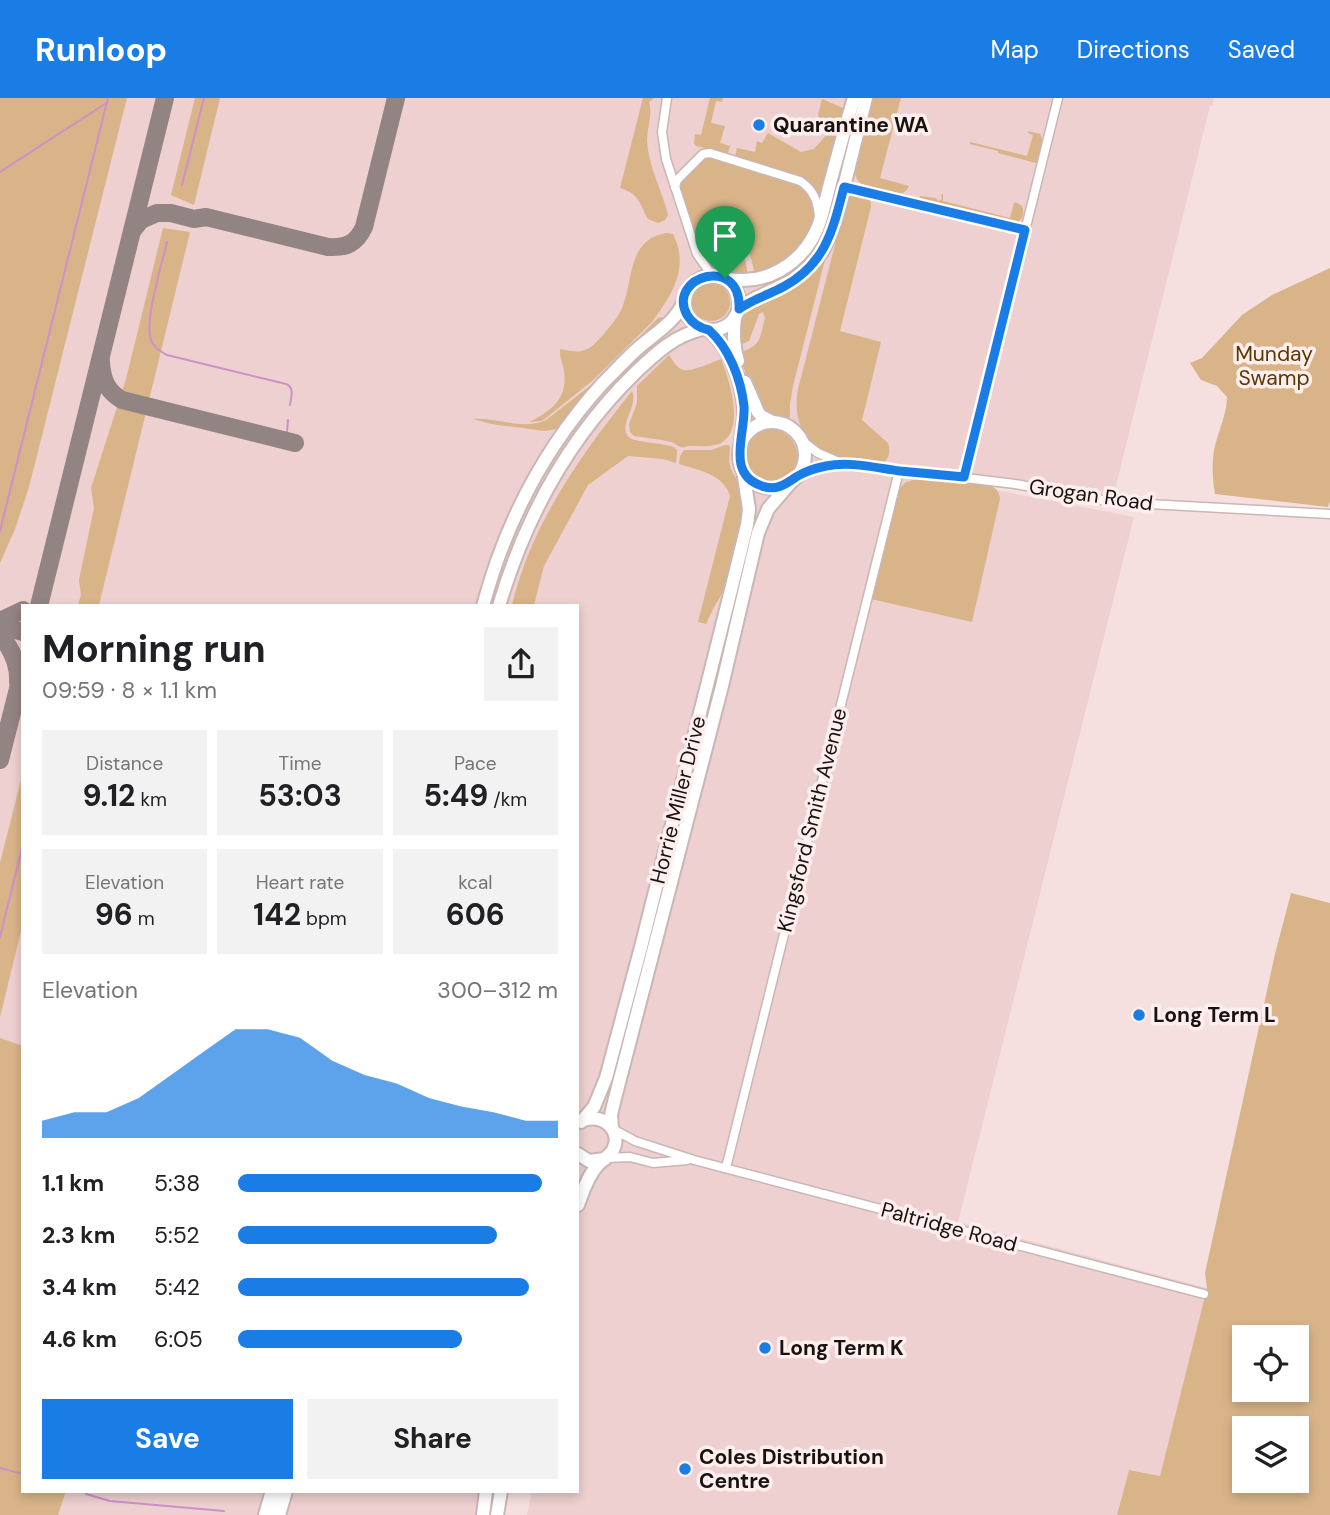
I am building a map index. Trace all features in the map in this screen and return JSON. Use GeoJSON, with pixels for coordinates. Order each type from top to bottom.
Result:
{"type":"FeatureCollection","features":[{"type":"Feature","properties":{"kind":"highway"},"geometry":{"type":"LineString","coordinates":[[265,1515],[272,1493]]}},
{"type":"Feature","properties":{"kind":"highway"},"geometry":{"type":"LineString","coordinates":[[278,1515],[284,1493]]}},
{"type":"Feature","properties":{"kind":"main road"},"geometry":{"type":"LineString","coordinates":[[484,604],[499,555],[541,467],[602,384],[631,354],[674,317],[682,307],[686,291],[692,284],[708,275],[753,281],[776,272],[805,249],[817,228],[853,98]]}},
{"type":"Feature","properties":{"kind":"main road"},"geometry":{"type":"LineString","coordinates":[[500,604],[513,562],[535,512],[558,471],[589,425],[630,378],[656,353],[678,338],[693,331],[722,328],[756,298],[781,288],[813,262],[828,240],[866,98]]}},
{"type":"Feature","properties":{"kind":"main road"},"geometry":{"type":"LineString","coordinates":[[684,300],[689,318],[695,325],[716,336],[726,350],[741,391],[744,416],[739,459],[743,471],[756,484],[768,488],[780,487],[794,479],[804,463],[804,447],[792,429],[761,416],[758,412],[739,365],[734,340],[739,300],[737,291],[721,277]]}},
{"type":"Feature","properties":{"kind":"main road"},"geometry":{"type":"LineString","coordinates":[[740,446],[753,428],[775,422]]}},
{"type":"Feature","properties":{"kind":"main road","name":"Horrie Miller Drive"},"geometry":{"type":"LineString","coordinates":[[579,1123],[594,1107],[606,1078],[730,594],[749,509],[743,471]]}},
{"type":"Feature","properties":{"kind":"main road","name":"Horrie Miller Drive"},"geometry":{"type":"LineString","coordinates":[[605,1158],[614,1148],[611,1115],[614,1102],[715,712],[758,533],[768,509],[794,479]]}},
{"type":"Feature","properties":{"kind":"main road"},"geometry":{"type":"LineString","coordinates":[[579,1123],[590,1118],[599,1118],[613,1129]]}},
{"type":"Feature","properties":{"kind":"main road"},"geometry":{"type":"LineString","coordinates":[[579,1155],[589,1161],[605,1158]]}},
{"type":"Feature","properties":{"kind":"main road"},"geometry":{"type":"LineString","coordinates":[[579,1202],[589,1177],[605,1158]]}},
{"type":"Feature","properties":{"kind":"main road"},"geometry":{"type":"LineString","coordinates":[[483,1515],[486,1493]]}},
{"type":"Feature","properties":{"kind":"main road"},"geometry":{"type":"LineString","coordinates":[[497,1515],[501,1493]]}},
{"type":"Feature","properties":{"kind":"street"},"geometry":{"type":"LineString","coordinates":[[667,98],[662,122],[662,142],[666,159],[697,254],[709,271],[721,277]]}},
{"type":"Feature","properties":{"kind":"street"},"geometry":{"type":"LineString","coordinates":[[964,477],[1058,98]]}},
{"type":"Feature","properties":{"kind":"street"},"geometry":{"type":"LineString","coordinates":[[675,187],[677,180],[703,154],[710,153],[805,184],[817,203],[817,228]]}},
{"type":"Feature","properties":{"kind":"street"},"geometry":{"type":"LineString","coordinates":[[844,187],[1025,230]]}},
{"type":"Feature","properties":{"kind":"street","name":"Grogan Road"},"geometry":{"type":"LineString","coordinates":[[801,440],[822,455],[841,463],[1034,487],[1093,499],[1330,514]]}},
{"type":"Feature","properties":{"kind":"street","name":"Grogan Road"},"geometry":{"type":"LineString","coordinates":[[794,479],[813,469],[854,465]]}},
{"type":"Feature","properties":{"kind":"street","name":"Kingsford Smith Avenue"},"geometry":{"type":"LineString","coordinates":[[726,1168],[899,471]]}},
{"type":"Feature","properties":{"kind":"street","name":"Paltridge Road"},"geometry":{"type":"LineString","coordinates":[[613,1129],[642,1143],[694,1160],[1204,1294]]}},
{"type":"Feature","properties":{"kind":"street","name":"Paltridge Road"},"geometry":{"type":"LineString","coordinates":[[605,1158],[630,1157],[659,1163],[694,1160]]}},
{"type":"Feature","properties":{"kind":"shaded area"},"geometry":{"type":"Polygon","coordinates":[[[0,98],[1214,98],[1112,502],[909,473],[1134,517],[958,1222],[1207,1288],[1160,1476],[1129,1470],[1117,1515],[527,1515],[532,1493],[579,1493],[579,604],[21,604],[21,1493],[506,1493],[502,1515],[0,1515],[0,98]]]}},
{"type":"Feature","properties":{"kind":"green space"},"geometry":{"type":"Polygon","coordinates":[[[0,98],[127,98],[29,487],[0,563],[0,98]]]}},
{"type":"Feature","properties":{"kind":"green space"},"geometry":{"type":"Polygon","coordinates":[[[195,98],[220,98],[194,205],[171,195],[195,98]]]}},
{"type":"Feature","properties":{"kind":"green space"},"geometry":{"type":"Polygon","coordinates":[[[643,98],[654,98],[649,102],[648,150],[668,215],[658,223],[648,219],[635,196],[620,188],[643,98]]]}},
{"type":"Feature","properties":{"kind":"green space"},"geometry":{"type":"Polygon","coordinates":[[[710,98],[723,98],[722,102],[716,101],[711,123],[725,126],[720,143],[730,146],[728,153],[696,146],[694,143],[695,134],[701,135],[710,98]]]}},
{"type":"Feature","properties":{"kind":"green space"},"geometry":{"type":"Polygon","coordinates":[[[871,98],[901,98],[880,178],[909,186],[900,194],[888,194],[862,184],[854,172],[871,98]]]}},
{"type":"Feature","properties":{"kind":"green space"},"geometry":{"type":"Polygon","coordinates":[[[822,99],[843,108],[821,199],[811,185],[735,157],[737,148],[755,152],[757,141],[762,143],[768,133],[801,152],[814,149],[826,135],[818,115],[822,99]]]}},
{"type":"Feature","properties":{"kind":"green space"},"geometry":{"type":"Polygon","coordinates":[[[1028,131],[1042,137],[1042,148],[1036,163],[970,144],[1027,156],[1033,135],[1028,131]]]}},
{"type":"Feature","properties":{"kind":"green space"},"geometry":{"type":"Polygon","coordinates":[[[709,157],[797,183],[807,192],[813,202],[813,223],[802,244],[785,261],[755,275],[749,253],[740,245],[727,246],[702,255],[679,188],[690,169],[709,157]]]}},
{"type":"Feature","properties":{"kind":"green space"},"geometry":{"type":"Polygon","coordinates":[[[857,193],[868,196],[871,207],[840,331],[881,342],[862,420],[888,443],[889,455],[881,464],[844,459],[821,450],[804,434],[797,409],[798,389],[847,198],[857,193]]]}},
{"type":"Feature","properties":{"kind":"green space"},"geometry":{"type":"Polygon","coordinates":[[[943,194],[943,201],[1010,218],[1016,202],[1022,206],[1023,214],[1014,224],[919,199],[920,196],[936,198],[938,201],[943,194]]]}},
{"type":"Feature","properties":{"kind":"green space"},"geometry":{"type":"Polygon","coordinates":[[[163,228],[190,232],[99,604],[78,604],[81,595],[79,580],[94,508],[91,488],[126,379],[163,228]]]}},
{"type":"Feature","properties":{"kind":"green space"},"geometry":{"type":"Polygon","coordinates":[[[673,234],[678,246],[679,269],[672,291],[652,322],[592,381],[546,418],[529,422],[545,413],[561,396],[565,380],[560,349],[584,350],[603,335],[622,308],[638,252],[653,237],[673,234]]]}},
{"type":"Feature","properties":{"kind":"green space"},"geometry":{"type":"Polygon","coordinates":[[[734,251],[744,257],[748,276],[725,274],[706,260],[734,251]]]}},
{"type":"Feature","properties":{"kind":"green space"},"geometry":{"type":"Polygon","coordinates":[[[826,256],[793,386],[790,416],[787,421],[778,419],[760,407],[739,353],[758,341],[765,318],[763,312],[759,314],[749,341],[738,346],[739,318],[745,310],[792,287],[826,256]]]}},
{"type":"Feature","properties":{"kind":"green space","name":"Munday Swamp"},"geometry":{"type":"Polygon","coordinates":[[[1330,268],[1328,507],[1215,494],[1214,451],[1227,397],[1217,386],[1201,380],[1190,363],[1202,358],[1242,315],[1272,295],[1330,268]]]}},
{"type":"Feature","properties":{"kind":"green space"},"geometry":{"type":"Polygon","coordinates":[[[711,283],[725,288],[730,302],[725,316],[711,321],[697,316],[692,302],[697,288],[711,283]]]}},
{"type":"Feature","properties":{"kind":"green space"},"geometry":{"type":"Polygon","coordinates":[[[661,317],[664,320],[558,428],[537,430],[473,419],[519,424],[546,420],[595,382],[661,317]]]}},
{"type":"Feature","properties":{"kind":"green space"},"geometry":{"type":"Polygon","coordinates":[[[669,355],[677,367],[684,370],[721,359],[734,405],[734,417],[727,438],[719,444],[680,447],[671,442],[634,436],[630,432],[629,424],[637,403],[637,386],[669,355]]]}},
{"type":"Feature","properties":{"kind":"green space"},"geometry":{"type":"Polygon","coordinates":[[[632,391],[632,404],[626,425],[628,436],[635,440],[674,447],[677,450],[676,463],[628,456],[588,485],[544,566],[534,604],[512,604],[532,546],[545,518],[594,440],[632,391]]]}},
{"type":"Feature","properties":{"kind":"green space"},"geometry":{"type":"Polygon","coordinates":[[[775,429],[785,433],[793,441],[797,456],[793,471],[785,479],[765,483],[755,479],[747,471],[743,451],[747,441],[755,433],[775,429]]]}},
{"type":"Feature","properties":{"kind":"green space"},"geometry":{"type":"Polygon","coordinates":[[[725,445],[730,448],[729,462],[740,486],[743,506],[740,530],[723,592],[706,624],[698,622],[730,496],[716,478],[679,464],[684,450],[711,450],[725,445]]]}},
{"type":"Feature","properties":{"kind":"green space"},"geometry":{"type":"Polygon","coordinates":[[[917,479],[990,485],[999,494],[972,622],[871,599],[896,492],[906,482],[917,479]]]}},
{"type":"Feature","properties":{"kind":"green space"},"geometry":{"type":"Polygon","coordinates":[[[21,780],[21,931],[0,1017],[0,863],[21,780]]]}},
{"type":"Feature","properties":{"kind":"green space"},"geometry":{"type":"Polygon","coordinates":[[[1291,893],[1330,903],[1330,1515],[1117,1515],[1129,1470],[1160,1476],[1207,1288],[1205,1273],[1275,954],[1291,893]]]}},
{"type":"Feature","properties":{"kind":"green space"},"geometry":{"type":"Polygon","coordinates":[[[0,1038],[21,1045],[21,1493],[65,1493],[58,1515],[0,1515],[0,1038]]]}},
{"type":"Feature","properties":{"kind":"waterway"},"geometry":{"type":"LineString","coordinates":[[0,531],[108,98]]}},
{"type":"Feature","properties":{"kind":"waterway"},"geometry":{"type":"LineString","coordinates":[[182,185],[204,98]]}},
{"type":"Feature","properties":{"kind":"waterway"},"geometry":{"type":"LineString","coordinates":[[0,172],[105,104]]}},
{"type":"Feature","properties":{"kind":"waterway"},"geometry":{"type":"LineString","coordinates":[[167,242],[150,320],[149,331],[154,345],[167,355],[286,384],[291,390],[290,405]]}},
{"type":"Feature","properties":{"kind":"waterway"},"geometry":{"type":"LineString","coordinates":[[287,432],[288,420]]}},
{"type":"Feature","properties":{"kind":"waterway"},"geometry":{"type":"LineString","coordinates":[[0,937],[21,852]]}},
{"type":"Feature","properties":{"kind":"waterway"},"geometry":{"type":"LineString","coordinates":[[0,1468],[21,1473]]}},
{"type":"Feature","properties":{"kind":"waterway"},"geometry":{"type":"LineString","coordinates":[[86,1494],[110,1501],[224,1511]]}},
{"type":"Feature","properties":{"kind":"taxiway"},"geometry":{"type":"LineString","coordinates":[[39,604],[165,98]]}},
{"type":"Feature","properties":{"kind":"taxiway"},"geometry":{"type":"LineString","coordinates":[[133,230],[141,220],[157,213],[171,213],[194,219],[206,217],[328,247],[350,244],[364,227],[396,98]]}},
{"type":"Feature","properties":{"kind":"taxiway"},"geometry":{"type":"LineString","coordinates":[[101,362],[106,384],[122,400],[295,443]]}},
{"type":"Feature","properties":{"kind":"taxiway"},"geometry":{"type":"LineString","coordinates":[[0,621],[21,611]]}},
{"type":"Feature","properties":{"kind":"taxiway"},"geometry":{"type":"LineString","coordinates":[[0,626],[21,631]]}},
{"type":"Feature","properties":{"kind":"taxiway"},"geometry":{"type":"LineString","coordinates":[[0,635],[14,657],[18,682]]}},
{"type":"Feature","properties":{"kind":"taxiway"},"geometry":{"type":"LineString","coordinates":[[0,760],[21,677]]}},
{"type":"Feature","properties":{"kind":"place","name":"Quarantine WA"},"geometry":{"type":"Point","coordinates":[759,125]}},
{"type":"Feature","properties":{"kind":"place","name":"Long Term L"},"geometry":{"type":"Point","coordinates":[1139,1015]}},
{"type":"Feature","properties":{"kind":"place","name":"Long Term K"},"geometry":{"type":"Point","coordinates":[765,1348]}},
{"type":"Feature","properties":{"kind":"place","name":"Coles Distribution Centre"},"geometry":{"type":"Point","coordinates":[685,1469]}},
{"type":"Feature","properties":{"kind":"route"},"geometry":{"type":"LineString","coordinates":[[844,187],[1025,230],[964,477],[835,464],[813,469],[780,487],[768,488],[751,480],[740,465],[744,408],[741,391],[726,350],[709,330],[695,325],[685,310],[686,291],[699,278],[717,275],[725,278],[737,291],[739,309],[756,298],[781,288],[803,273],[822,252],[828,240],[844,187]]}}]}
